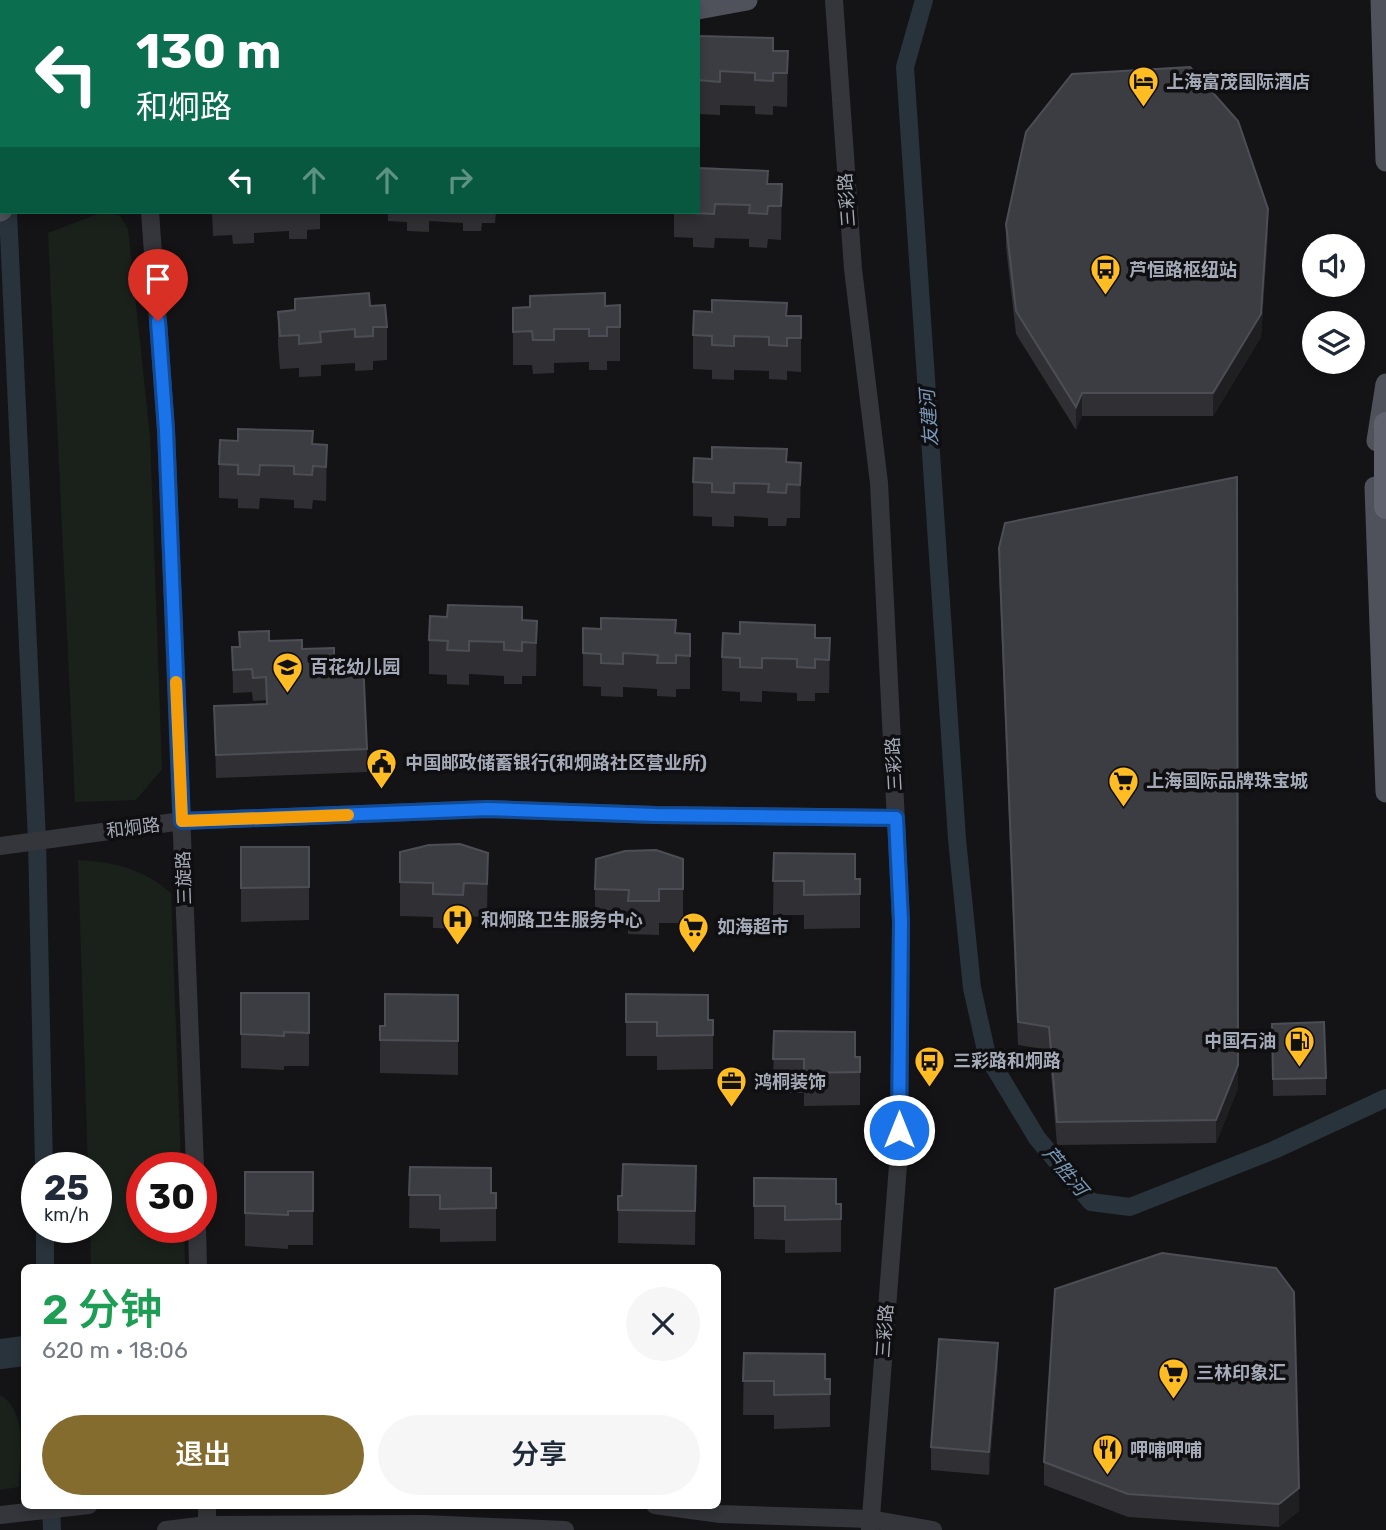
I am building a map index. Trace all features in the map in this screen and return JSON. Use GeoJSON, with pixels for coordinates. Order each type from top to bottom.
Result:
{"type":"FeatureCollection","features":[{"type":"Feature","properties":{"kind":"highway"},"geometry":{"type":"LineString","coordinates":[[1386,424],[1386,507]]}},
{"type":"Feature","properties":{"kind":"main road"},"geometry":{"type":"LineString","coordinates":[[700,9],[747,0]]}},
{"type":"Feature","properties":{"kind":"main road"},"geometry":{"type":"LineString","coordinates":[[1381,0],[1386,161]]}},
{"type":"Feature","properties":{"kind":"main road"},"geometry":{"type":"LineString","coordinates":[[1386,384],[1375,467],[1386,792]]}},
{"type":"Feature","properties":{"kind":"street","name":"三彩路"},"geometry":{"type":"LineString","coordinates":[[834,0],[853,269],[879,483],[901,921],[899,1152],[870,1525]]}},
{"type":"Feature","properties":{"kind":"street","name":"三旋路"},"geometry":{"type":"LineString","coordinates":[[150,214],[166,430],[194,1152]]}},
{"type":"Feature","properties":{"kind":"street","name":"和炯路"},"geometry":{"type":"LineString","coordinates":[[0,846],[182,821],[488,809],[656,815],[896,818]]}},
{"type":"Feature","properties":{"kind":"street"},"geometry":{"type":"LineString","coordinates":[[197,1243],[198,1264]]}},
{"type":"Feature","properties":{"kind":"street"},"geometry":{"type":"LineString","coordinates":[[0,1515],[53,1509]]}},
{"type":"Feature","properties":{"kind":"street"},"geometry":{"type":"LineString","coordinates":[[207,1509],[207,1528]]}},
{"type":"Feature","properties":{"kind":"street"},"geometry":{"type":"LineString","coordinates":[[684,1509],[933,1530]]}},
{"type":"Feature","properties":{"kind":"street"},"geometry":{"type":"LineString","coordinates":[[166,1530],[424,1524],[565,1530]]}},
{"type":"Feature","properties":{"kind":"shaded area"},"geometry":{"type":"Polygon","coordinates":[[[98,214],[119,215],[128,229],[150,437],[162,769],[136,800],[75,802],[48,233],[98,214]]]}},
{"type":"Feature","properties":{"kind":"shaded area"},"geometry":{"type":"Polygon","coordinates":[[[78,860],[128,868],[150,878],[171,893],[180,1152],[126,1152],[126,1243],[184,1243],[185,1264],[91,1264],[90,1243],[112,1243],[112,1152],[88,1152],[78,860]]]}},
{"type":"Feature","properties":{"kind":"shaded area"},"geometry":{"type":"Polygon","coordinates":[[[0,1395],[9,1402],[15,1412],[21,1450],[19,1487],[0,1490],[0,1395]]]}},
{"type":"Feature","properties":{"kind":"building"},"geometry":{"type":"Polygon","coordinates":[[[700,36],[773,38],[773,51],[788,51],[787,73],[773,73],[773,81],[755,80],[755,73],[720,71],[720,82],[700,80],[700,36]]]}},
{"type":"Feature","properties":{"kind":"building"},"geometry":{"type":"Polygon","coordinates":[[[1190,67],[1238,121],[1268,209],[1261,314],[1213,393],[1082,393],[1076,407],[1016,311],[1006,224],[1026,132],[1072,74],[1190,67]]]}},
{"type":"Feature","properties":{"kind":"building"},"geometry":{"type":"Polygon","coordinates":[[[700,168],[768,171],[767,184],[782,184],[781,206],[768,206],[767,214],[749,213],[750,205],[715,204],[714,214],[700,213],[700,168]]]}},
{"type":"Feature","properties":{"kind":"building"},"geometry":{"type":"Polygon","coordinates":[[[369,293],[370,306],[385,305],[387,327],[373,327],[373,336],[355,337],[355,329],[320,332],[321,342],[299,344],[299,335],[280,336],[278,312],[295,310],[295,299],[369,293]]]}},
{"type":"Feature","properties":{"kind":"building"},"geometry":{"type":"Polygon","coordinates":[[[605,293],[605,306],[620,305],[620,327],[607,327],[607,336],[589,336],[589,329],[554,329],[554,340],[533,340],[532,331],[513,332],[513,308],[530,307],[530,296],[605,293]]]}},
{"type":"Feature","properties":{"kind":"building"},"geometry":{"type":"Polygon","coordinates":[[[712,300],[787,303],[786,316],[801,316],[801,338],[787,338],[787,346],[769,345],[769,337],[734,336],[734,346],[712,345],[712,336],[693,335],[694,311],[712,312],[712,300]]]}},
{"type":"Feature","properties":{"kind":"building"},"geometry":{"type":"Polygon","coordinates":[[[238,429],[313,431],[312,444],[327,445],[326,467],[313,466],[312,475],[294,474],[294,466],[260,465],[259,475],[238,474],[238,465],[219,464],[220,440],[238,441],[238,429]]]}},
{"type":"Feature","properties":{"kind":"building"},"geometry":{"type":"Polygon","coordinates":[[[712,447],[787,449],[786,462],[801,463],[800,485],[787,484],[786,493],[768,492],[769,484],[734,483],[734,493],[712,492],[712,483],[693,482],[694,458],[712,459],[712,447]]]}},
{"type":"Feature","properties":{"kind":"building","name":"上海国际品牌珠宝城"},"geometry":{"type":"Polygon","coordinates":[[[1237,477],[1238,1065],[1216,1120],[1057,1122],[1049,1027],[1018,1022],[999,548],[1005,523],[1237,477]]]}},
{"type":"Feature","properties":{"kind":"building"},"geometry":{"type":"Polygon","coordinates":[[[448,605],[522,607],[522,620],[537,621],[536,643],[522,642],[522,651],[504,650],[504,642],[469,641],[469,651],[447,650],[448,641],[429,640],[430,616],[447,617],[448,605]]]}},
{"type":"Feature","properties":{"kind":"building"},"geometry":{"type":"Polygon","coordinates":[[[601,618],[676,620],[675,633],[690,634],[690,656],[676,655],[676,663],[657,663],[658,655],[623,653],[623,664],[601,663],[601,654],[583,653],[583,628],[601,629],[601,618]]]}},
{"type":"Feature","properties":{"kind":"building"},"geometry":{"type":"Polygon","coordinates":[[[740,622],[815,625],[815,638],[830,638],[829,660],[815,659],[815,668],[797,667],[797,659],[762,658],[762,668],[740,667],[740,658],[722,657],[723,633],[740,634],[740,622]]]}},
{"type":"Feature","properties":{"kind":"building"},"geometry":{"type":"Polygon","coordinates":[[[269,631],[269,641],[302,640],[302,649],[334,648],[334,662],[363,660],[367,749],[216,755],[214,706],[267,704],[266,677],[253,678],[252,669],[233,670],[232,647],[240,647],[239,632],[269,631]]]}},
{"type":"Feature","properties":{"kind":"building"},"geometry":{"type":"Polygon","coordinates":[[[460,844],[488,853],[487,884],[464,883],[463,895],[433,894],[433,883],[400,882],[400,852],[429,845],[460,844]]]}},
{"type":"Feature","properties":{"kind":"building"},"geometry":{"type":"Polygon","coordinates":[[[241,847],[309,847],[309,887],[241,888],[241,847]]]}},
{"type":"Feature","properties":{"kind":"building"},"geometry":{"type":"Polygon","coordinates":[[[656,850],[683,859],[683,889],[659,889],[659,901],[628,901],[629,890],[595,889],[596,859],[625,851],[656,850]]]}},
{"type":"Feature","properties":{"kind":"building"},"geometry":{"type":"Polygon","coordinates":[[[774,853],[855,854],[855,879],[860,879],[860,894],[804,895],[804,881],[773,881],[774,853]]]}},
{"type":"Feature","properties":{"kind":"building"},"geometry":{"type":"Polygon","coordinates":[[[241,993],[309,993],[309,1033],[284,1032],[284,1036],[241,1034],[241,993]]]}},
{"type":"Feature","properties":{"kind":"building"},"geometry":{"type":"Polygon","coordinates":[[[385,994],[458,995],[458,1041],[380,1040],[380,1026],[385,1026],[385,994]]]}},
{"type":"Feature","properties":{"kind":"building"},"geometry":{"type":"Polygon","coordinates":[[[626,994],[708,995],[708,1020],[713,1020],[713,1035],[657,1036],[657,1022],[626,1022],[626,994]]]}},
{"type":"Feature","properties":{"kind":"building","name":"中国石油"},"geometry":{"type":"Polygon","coordinates":[[[1324,1022],[1326,1078],[1273,1079],[1272,1024],[1324,1022]]]}},
{"type":"Feature","properties":{"kind":"building"},"geometry":{"type":"Polygon","coordinates":[[[774,1031],[855,1032],[855,1057],[860,1057],[860,1072],[804,1073],[804,1059],[773,1059],[774,1031]]]}},
{"type":"Feature","properties":{"kind":"building"},"geometry":{"type":"Polygon","coordinates":[[[623,1164],[696,1166],[695,1211],[618,1210],[618,1196],[622,1196],[623,1164]]]}},
{"type":"Feature","properties":{"kind":"building"},"geometry":{"type":"Polygon","coordinates":[[[410,1167],[491,1168],[491,1193],[496,1193],[496,1208],[440,1209],[440,1195],[409,1195],[410,1167]]]}},
{"type":"Feature","properties":{"kind":"building"},"geometry":{"type":"Polygon","coordinates":[[[245,1172],[313,1172],[313,1211],[288,1211],[288,1215],[245,1213],[245,1172]]]}},
{"type":"Feature","properties":{"kind":"building"},"geometry":{"type":"Polygon","coordinates":[[[754,1178],[836,1179],[836,1204],[841,1204],[841,1219],[785,1220],[785,1206],[754,1206],[754,1178]]]}},
{"type":"Feature","properties":{"kind":"building","name":"三林印象汇"},"geometry":{"type":"Polygon","coordinates":[[[1162,1253],[1276,1268],[1294,1292],[1299,1488],[1279,1504],[1128,1494],[1044,1462],[1055,1289],[1162,1253]]]}},
{"type":"Feature","properties":{"kind":"building"},"geometry":{"type":"Polygon","coordinates":[[[939,1339],[998,1343],[989,1452],[931,1447],[939,1339]]]}},
{"type":"Feature","properties":{"kind":"building"},"geometry":{"type":"Polygon","coordinates":[[[744,1353],[825,1354],[825,1379],[830,1379],[830,1394],[774,1395],[774,1381],[743,1381],[744,1353]]]}},
{"type":"Feature","properties":{"kind":"waterway","name":"友建河"},"geometry":{"type":"LineString","coordinates":[[924,0],[905,67],[957,839],[972,988],[987,1055],[1037,1138],[1091,1202],[1130,1207],[1274,1150],[1386,1098]]}},
{"type":"Feature","properties":{"kind":"waterway"},"geometry":{"type":"LineString","coordinates":[[8,214],[37,840],[44,1152]]}},
{"type":"Feature","properties":{"kind":"waterway"},"geometry":{"type":"LineString","coordinates":[[45,1243],[45,1264]]}},
{"type":"Feature","properties":{"kind":"waterway"},"geometry":{"type":"LineString","coordinates":[[0,1354],[21,1351]]}},
{"type":"Feature","properties":{"kind":"waterway"},"geometry":{"type":"LineString","coordinates":[[51,1509],[52,1530]]}},
{"type":"Feature","properties":{"kind":"slow traffic"},"geometry":{"type":"LineString","coordinates":[[176,682],[182,821],[348,815]]}},
{"type":"Feature","properties":{"kind":"place","name":"上海富茂国际酒店"},"geometry":{"type":"Point","coordinates":[1143,109]}},
{"type":"Feature","properties":{"kind":"place","name":"芦恒路枢纽站"},"geometry":{"type":"Point","coordinates":[1106,297]}},
{"type":"Feature","properties":{"kind":"place","name":"百花幼儿园"},"geometry":{"type":"Point","coordinates":[287,694]}},
{"type":"Feature","properties":{"kind":"place","name":"中国邮政储蓄银行(和炯路社区营业所)"},"geometry":{"type":"Point","coordinates":[382,790]}},
{"type":"Feature","properties":{"kind":"place","name":"上海国际品牌珠宝城"},"geometry":{"type":"Point","coordinates":[1123,808]}},
{"type":"Feature","properties":{"kind":"place","name":"和炯路卫生服务中心"},"geometry":{"type":"Point","coordinates":[458,947]}},
{"type":"Feature","properties":{"kind":"place","name":"如海超市"},"geometry":{"type":"Point","coordinates":[694,954]}},
{"type":"Feature","properties":{"kind":"place","name":"中国石油"},"geometry":{"type":"Point","coordinates":[1299,1068]}},
{"type":"Feature","properties":{"kind":"place","name":"三彩路和炯路"},"geometry":{"type":"Point","coordinates":[930,1088]}},
{"type":"Feature","properties":{"kind":"place","name":"鸿桐装饰"},"geometry":{"type":"Point","coordinates":[731,1109]}},
{"type":"Feature","properties":{"kind":"place","name":"三林印象汇"},"geometry":{"type":"Point","coordinates":[1173,1400]}},
{"type":"Feature","properties":{"kind":"place","name":"呷哺呷哺"},"geometry":{"type":"Point","coordinates":[1107,1477]}},
{"type":"Feature","properties":{"kind":"route"},"geometry":{"type":"LineString","coordinates":[[158,321],[166,430],[182,821],[488,809],[656,815],[896,818],[901,921],[899,1130]]}},
{"type":"Feature","properties":{"kind":"water label","name":"芦胜河"},"geometry":{"type":"Point","coordinates":[1065,1171]}}]}
